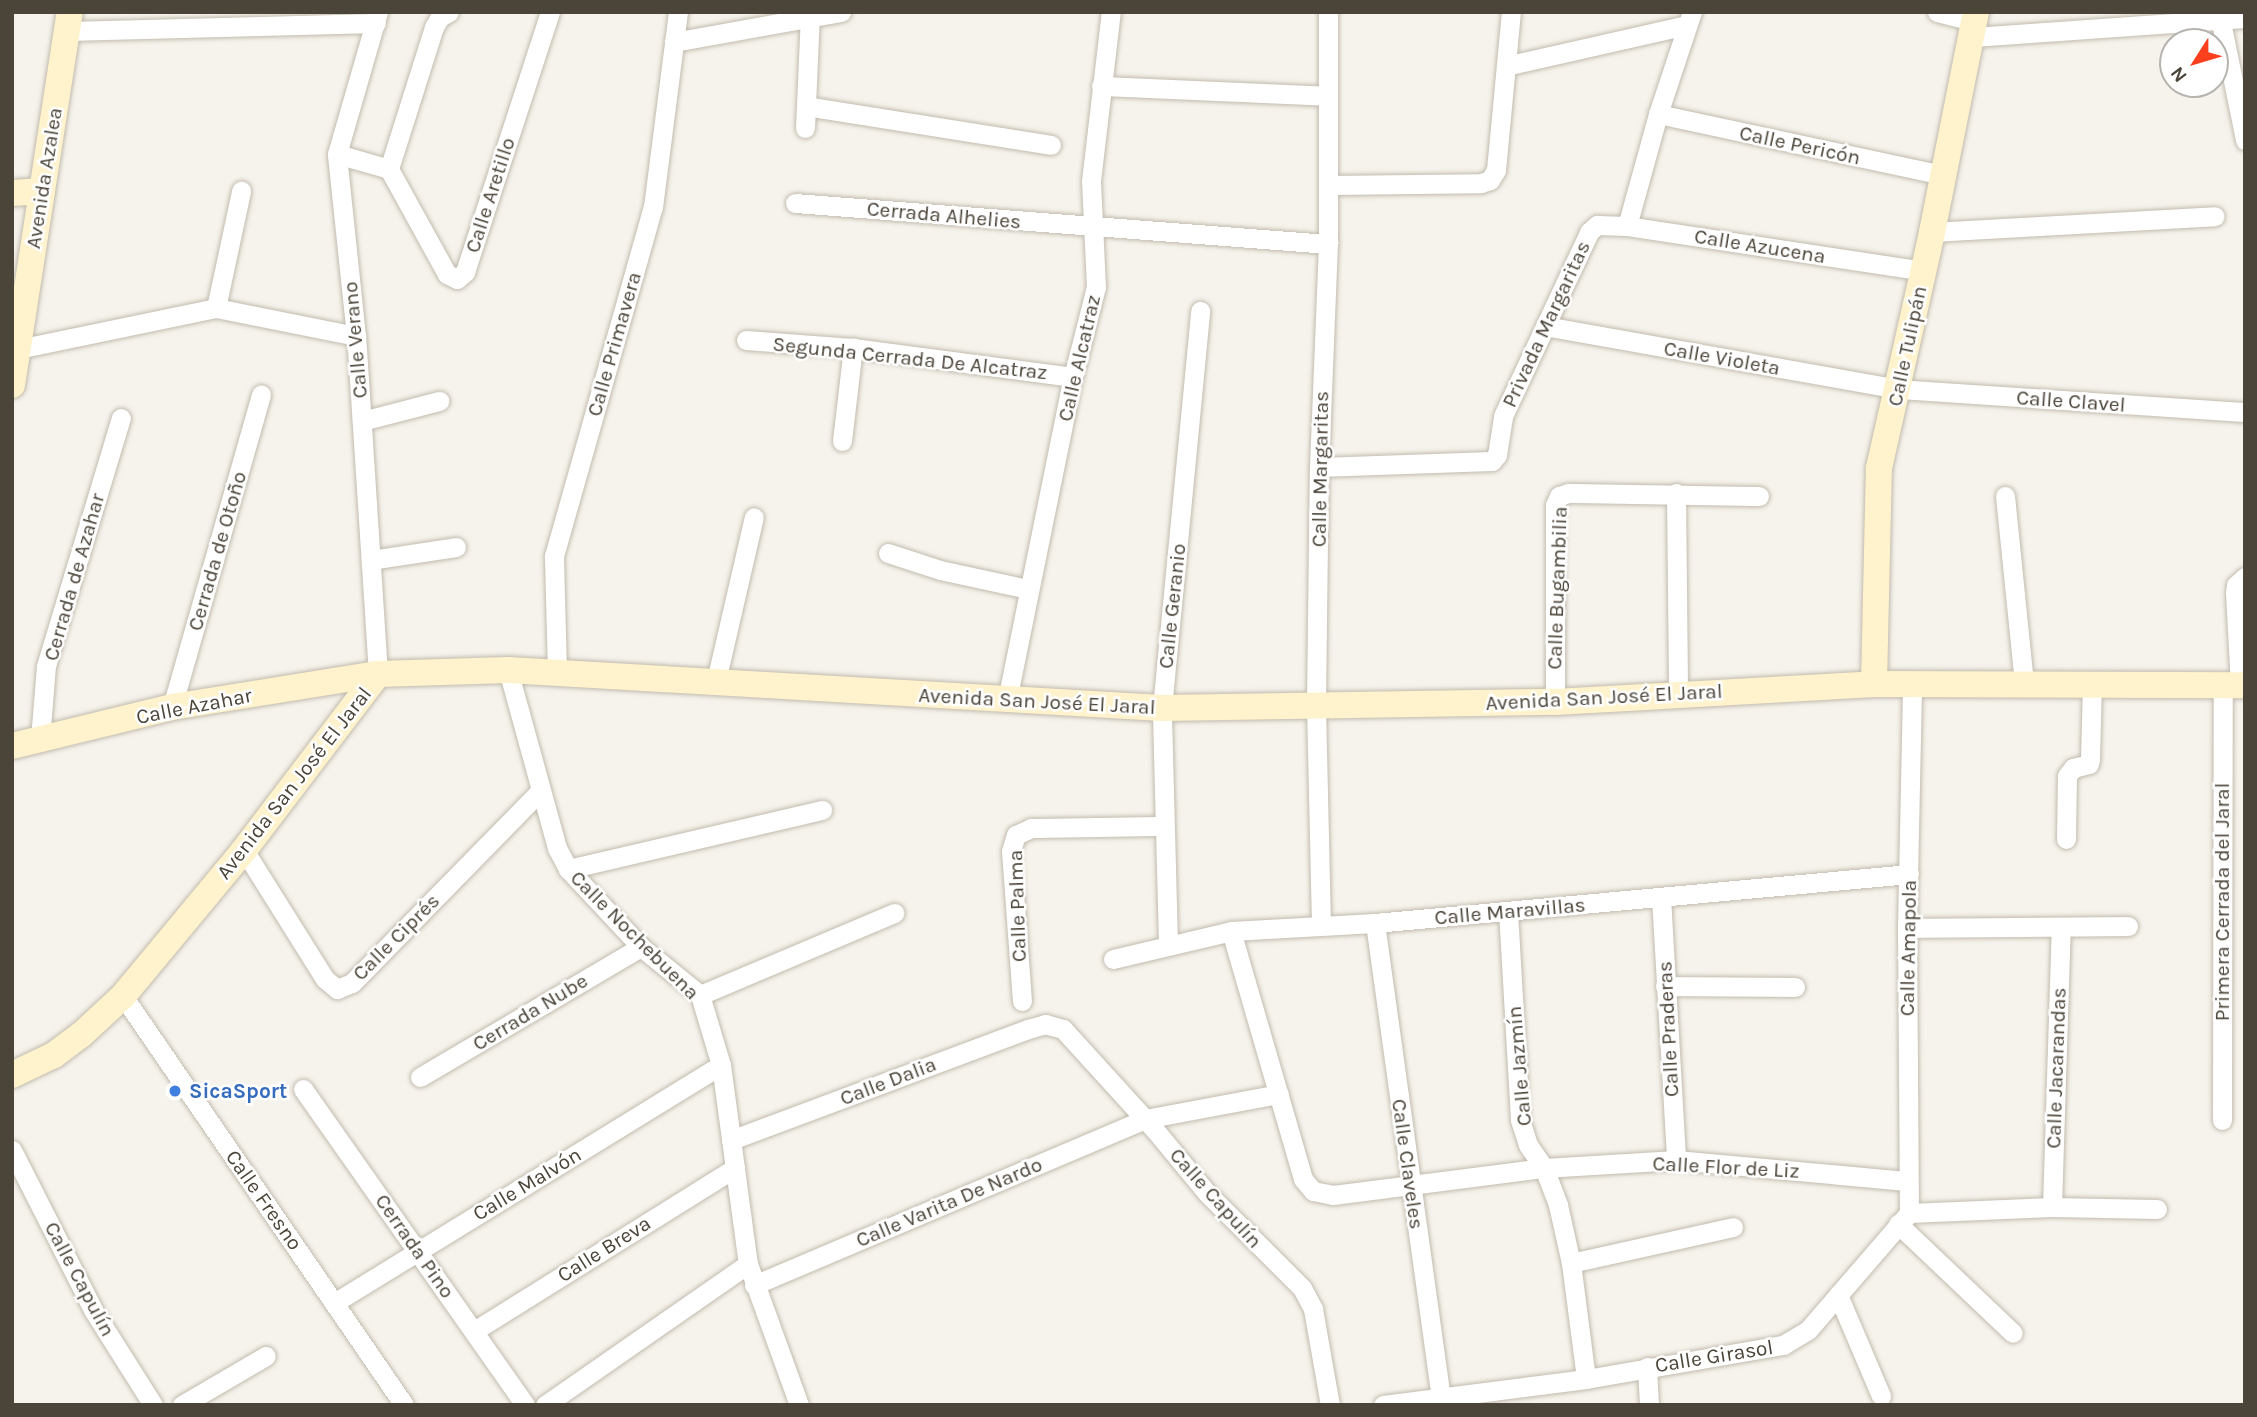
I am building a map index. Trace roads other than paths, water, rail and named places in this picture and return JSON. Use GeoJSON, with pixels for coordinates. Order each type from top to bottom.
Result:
{"type":"FeatureCollection","features":[{"type":"Feature","properties":{"kind":"street","name":"Calle Aretillo"},"geometry":{"type":"LineString","coordinates":[[389,169],[447,274],[457,279],[465,272],[551,12]]}},
{"type":"Feature","properties":{"kind":"street","name":"Calle Primavera"},"geometry":{"type":"LineString","coordinates":[[557,673],[554,556],[653,207],[678,12]]}},
{"type":"Feature","properties":{"kind":"street"},"geometry":{"type":"LineString","coordinates":[[674,43],[810,15],[841,12]]}},
{"type":"Feature","properties":{"kind":"street","name":"Calle Alcatraz"},"geometry":{"type":"LineString","coordinates":[[1007,700],[1073,377],[1096,287],[1091,181],[1111,12]]}},
{"type":"Feature","properties":{"kind":"street","name":"Calle Margaritas"},"geometry":{"type":"LineString","coordinates":[[1321,926],[1316,704],[1319,467],[1328,243],[1328,12]]}},
{"type":"Feature","properties":{"kind":"street"},"geometry":{"type":"LineString","coordinates":[[1328,185],[1480,183],[1490,180],[1496,170],[1511,12]]}},
{"type":"Feature","properties":{"kind":"street"},"geometry":{"type":"LineString","coordinates":[[1937,12],[1974,24],[2220,16],[2245,18]]}},
{"type":"Feature","properties":{"kind":"street"},"geometry":{"type":"LineString","coordinates":[[337,155],[389,169],[445,14]]}},
{"type":"Feature","properties":{"kind":"street"},"geometry":{"type":"LineString","coordinates":[[805,128],[810,15]]}},
{"type":"Feature","properties":{"kind":"street"},"geometry":{"type":"LineString","coordinates":[[2220,16],[2245,140]]}},
{"type":"Feature","properties":{"kind":"street"},"geometry":{"type":"LineString","coordinates":[[69,22],[377,18]]}},
{"type":"Feature","properties":{"kind":"street","name":"Calle Verano"},"geometry":{"type":"LineString","coordinates":[[377,18],[337,155],[356,336],[378,674]]}},
{"type":"Feature","properties":{"kind":"street"},"geometry":{"type":"LineString","coordinates":[[1506,66],[1689,19]]}},
{"type":"Feature","properties":{"kind":"street"},"geometry":{"type":"LineString","coordinates":[[1627,226],[1658,114],[1689,19]]}},
{"type":"Feature","properties":{"kind":"street","name":"Avenida Azalea"},"geometry":{"type":"LineString","coordinates":[[12,385],[17,337],[69,22]]}},
{"type":"Feature","properties":{"kind":"street","name":"Calle Tulipán"},"geometry":{"type":"LineString","coordinates":[[1874,684],[1879,468],[1932,232],[1974,24]]}},
{"type":"Feature","properties":{"kind":"street"},"geometry":{"type":"LineString","coordinates":[[1101,86],[1328,96]]}},
{"type":"Feature","properties":{"kind":"street"},"geometry":{"type":"LineString","coordinates":[[806,106],[1051,145]]}},
{"type":"Feature","properties":{"kind":"street","name":"Calle Pericón"},"geometry":{"type":"LineString","coordinates":[[1658,114],[1942,175]]}},
{"type":"Feature","properties":{"kind":"street"},"geometry":{"type":"LineString","coordinates":[[12,193],[42,191]]}},
{"type":"Feature","properties":{"kind":"street"},"geometry":{"type":"LineString","coordinates":[[216,308],[242,191]]}},
{"type":"Feature","properties":{"kind":"street","name":"Cerrada Alhelies"},"geometry":{"type":"LineString","coordinates":[[795,203],[1093,228],[1328,243]]}},
{"type":"Feature","properties":{"kind":"street"},"geometry":{"type":"LineString","coordinates":[[1932,232],[2215,216]]}},
{"type":"Feature","properties":{"kind":"street","name":"Calle Azucena"},"geometry":{"type":"LineString","coordinates":[[1597,225],[1627,226],[1923,271]]}},
{"type":"Feature","properties":{"kind":"street","name":"Privada Margaritas"},"geometry":{"type":"LineString","coordinates":[[1319,467],[1492,461],[1497,455],[1503,416],[1589,232],[1597,225]]}},
{"type":"Feature","properties":{"kind":"street"},"geometry":{"type":"LineString","coordinates":[[17,337],[216,308],[356,336]]}},
{"type":"Feature","properties":{"kind":"street","name":"Calle Geranio"},"geometry":{"type":"LineString","coordinates":[[1168,944],[1162,708],[1200,311]]}},
{"type":"Feature","properties":{"kind":"street","name":"Calle Violeta"},"geometry":{"type":"LineString","coordinates":[[1545,326],[1898,390]]}},
{"type":"Feature","properties":{"kind":"street","name":"Segunda Cerrada De Alcatraz"},"geometry":{"type":"LineString","coordinates":[[746,341],[853,348],[1073,377]]}},
{"type":"Feature","properties":{"kind":"street"},"geometry":{"type":"LineString","coordinates":[[842,441],[853,348]]}},
{"type":"Feature","properties":{"kind":"street","name":"Calle Clavel"},"geometry":{"type":"LineString","coordinates":[[1898,390],[2245,412]]}},
{"type":"Feature","properties":{"kind":"street","name":"Cerrada de Otoño"},"geometry":{"type":"LineString","coordinates":[[172,707],[261,394]]}},
{"type":"Feature","properties":{"kind":"street"},"geometry":{"type":"LineString","coordinates":[[362,421],[439,401]]}},
{"type":"Feature","properties":{"kind":"street","name":"Cerrada de Azahar"},"geometry":{"type":"LineString","coordinates":[[40,739],[46,666],[121,418]]}},
{"type":"Feature","properties":{"kind":"street","name":"Calle Bugambilia"},"geometry":{"type":"LineString","coordinates":[[1555,702],[1555,505],[1559,496],[1568,493],[1676,493]]}},
{"type":"Feature","properties":{"kind":"street"},"geometry":{"type":"LineString","coordinates":[[1678,693],[1676,493],[1759,496]]}},
{"type":"Feature","properties":{"kind":"street"},"geometry":{"type":"LineString","coordinates":[[2005,496],[2024,682]]}},
{"type":"Feature","properties":{"kind":"street"},"geometry":{"type":"LineString","coordinates":[[716,681],[754,517]]}},
{"type":"Feature","properties":{"kind":"street"},"geometry":{"type":"LineString","coordinates":[[371,560],[456,547]]}},
{"type":"Feature","properties":{"kind":"street"},"geometry":{"type":"LineString","coordinates":[[888,553],[940,570],[1028,589]]}},
{"type":"Feature","properties":{"kind":"street","name":"Primera Cerrada del Jaral"},"geometry":{"type":"LineString","coordinates":[[2222,1120],[2236,685],[2235,593],[2236,585],[2245,578]]}},
{"type":"Feature","properties":{"kind":"street","name":"Avenida San José El Jaral"},"geometry":{"type":"LineString","coordinates":[[12,1075],[54,1055],[81,1035],[123,996],[244,850],[378,674],[508,670],[1162,708],[1555,702],[1678,693],[1912,683],[2236,685]]}},
{"type":"Feature","properties":{"kind":"street","name":"Calle Nochebuena"},"geometry":{"type":"LineString","coordinates":[[508,670],[556,848],[568,869],[641,947],[700,995],[721,1065],[748,1264],[799,1405]]}},
{"type":"Feature","properties":{"kind":"street","name":"Calle Azahar"},"geometry":{"type":"LineString","coordinates":[[12,746],[172,707],[378,674]]}},
{"type":"Feature","properties":{"kind":"street","name":"Calle Amapola"},"geometry":{"type":"LineString","coordinates":[[1903,1219],[1906,1181],[1912,683]]}},
{"type":"Feature","properties":{"kind":"street"},"geometry":{"type":"LineString","coordinates":[[2066,839],[2067,776],[2073,768],[2089,764],[2090,759],[2092,683]]}},
{"type":"Feature","properties":{"kind":"street","name":"Calle Ciprés"},"geometry":{"type":"LineString","coordinates":[[244,850],[325,979],[337,989],[352,983],[540,791]]}},
{"type":"Feature","properties":{"kind":"street"},"geometry":{"type":"LineString","coordinates":[[568,869],[822,810]]}},
{"type":"Feature","properties":{"kind":"street","name":"Calle Palma"},"geometry":{"type":"LineString","coordinates":[[1021,1001],[1011,851],[1016,835],[1031,828],[1163,826]]}},
{"type":"Feature","properties":{"kind":"street","name":"Calle Maravillas"},"geometry":{"type":"LineString","coordinates":[[1113,959],[1231,931],[1375,923],[1909,874]]}},
{"type":"Feature","properties":{"kind":"street","name":"Calle Praderas"},"geometry":{"type":"LineString","coordinates":[[1661,897],[1676,1160]]}},
{"type":"Feature","properties":{"kind":"street","name":"Calle Jazmín"},"geometry":{"type":"LineString","coordinates":[[1508,911],[1520,1120],[1528,1145],[1544,1168],[1559,1205],[1571,1263],[1586,1379]]}},
{"type":"Feature","properties":{"kind":"street"},"geometry":{"type":"LineString","coordinates":[[700,995],[894,913]]}},
{"type":"Feature","properties":{"kind":"street","name":"Calle Claveles"},"geometry":{"type":"LineString","coordinates":[[1375,923],[1441,1402]]}},
{"type":"Feature","properties":{"kind":"street"},"geometry":{"type":"LineString","coordinates":[[1907,928],[2128,926]]}},
{"type":"Feature","properties":{"kind":"street","name":"Calle Jacarandas"},"geometry":{"type":"LineString","coordinates":[[2052,1208],[2061,928]]}},
{"type":"Feature","properties":{"kind":"street"},"geometry":{"type":"LineString","coordinates":[[1231,931],[1279,1094]]}},
{"type":"Feature","properties":{"kind":"street","name":"Cerrada Nube"},"geometry":{"type":"LineString","coordinates":[[420,1077],[641,947]]}},
{"type":"Feature","properties":{"kind":"street"},"geometry":{"type":"LineString","coordinates":[[1665,986],[1796,988]]}},
{"type":"Feature","properties":{"kind":"street","name":"Calle Fresno"},"geometry":{"type":"LineString","coordinates":[[123,996],[404,1405]]}},
{"type":"Feature","properties":{"kind":"street","name":"Calle Capulín"},"geometry":{"type":"LineString","coordinates":[[1045,1024],[1063,1029],[1145,1119],[1207,1193],[1302,1288],[1313,1309],[1329,1405]]}},
{"type":"Feature","properties":{"kind":"street","name":"Calle Dalia"},"geometry":{"type":"LineString","coordinates":[[731,1140],[1045,1024]]}},
{"type":"Feature","properties":{"kind":"street","name":"Calle Malvón"},"geometry":{"type":"LineString","coordinates":[[334,1303],[721,1065]]}},
{"type":"Feature","properties":{"kind":"street","name":"Cerrada Pino"},"geometry":{"type":"LineString","coordinates":[[303,1089],[419,1250],[525,1405]]}},
{"type":"Feature","properties":{"kind":"street","name":"Calle Flor de Liz"},"geometry":{"type":"LineString","coordinates":[[1279,1094],[1303,1179],[1313,1191],[1333,1195],[1544,1168],[1676,1160],[1906,1181]]}},
{"type":"Feature","properties":{"kind":"street","name":"Calle Varita De Nardo"},"geometry":{"type":"LineString","coordinates":[[754,1285],[1145,1119],[1279,1094]]}},
{"type":"Feature","properties":{"kind":"street","name":"Calle Capulín"},"geometry":{"type":"LineString","coordinates":[[12,1150],[93,1310],[153,1405]]}},
{"type":"Feature","properties":{"kind":"street","name":"Calle Breva"},"geometry":{"type":"LineString","coordinates":[[474,1331],[734,1168]]}},
{"type":"Feature","properties":{"kind":"street"},"geometry":{"type":"LineString","coordinates":[[1903,1219],[2052,1208],[2157,1209]]}},
{"type":"Feature","properties":{"kind":"street"},"geometry":{"type":"LineString","coordinates":[[1903,1219],[2013,1332]]}},
{"type":"Feature","properties":{"kind":"street","name":"Calle Girasol"},"geometry":{"type":"LineString","coordinates":[[1383,1405],[1441,1402],[1783,1345],[1808,1330],[1903,1219]]}},
{"type":"Feature","properties":{"kind":"street"},"geometry":{"type":"LineString","coordinates":[[1571,1263],[1733,1227]]}},
{"type":"Feature","properties":{"kind":"street"},"geometry":{"type":"LineString","coordinates":[[545,1405],[748,1264]]}},
{"type":"Feature","properties":{"kind":"street"},"geometry":{"type":"LineString","coordinates":[[1838,1295],[1881,1396]]}},
{"type":"Feature","properties":{"kind":"street"},"geometry":{"type":"LineString","coordinates":[[182,1405],[266,1356]]}},
{"type":"Feature","properties":{"kind":"street"},"geometry":{"type":"LineString","coordinates":[[1647,1367],[1649,1405]]}},
{"type":"Feature","properties":{"kind":"place","name":"SicaSport"},"geometry":{"type":"Point","coordinates":[175,1091]}}]}
